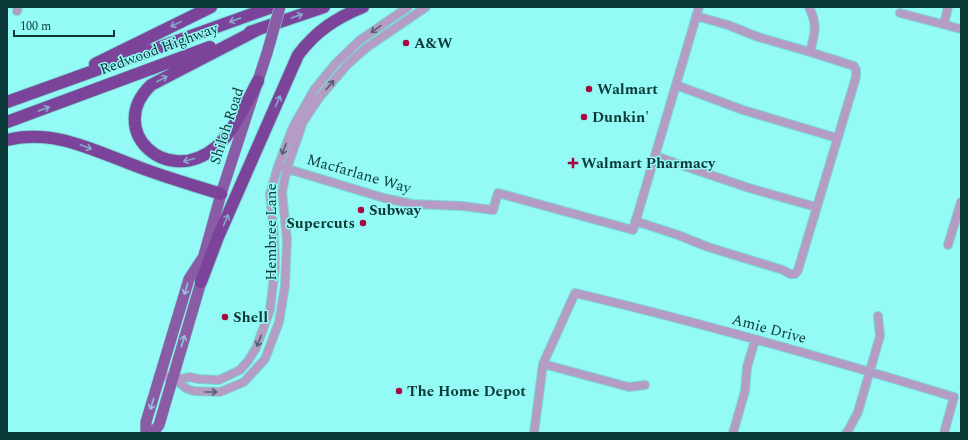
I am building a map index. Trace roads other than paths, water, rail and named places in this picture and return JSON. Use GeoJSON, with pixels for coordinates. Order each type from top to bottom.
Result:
{"type":"FeatureCollection","features":[{"type":"Feature","properties":{"kind":"highway"},"geometry":{"type":"LineString","coordinates":[[43,90],[211,7]]}},
{"type":"Feature","properties":{"kind":"highway","name":"Redwood Highway"},"geometry":{"type":"LineString","coordinates":[[7,102],[272,7]]}},
{"type":"Feature","properties":{"kind":"highway","name":"Redwood Highway"},"geometry":{"type":"LineString","coordinates":[[7,122],[257,30],[324,7]]}},
{"type":"Feature","properties":{"kind":"highway"},"geometry":{"type":"LineString","coordinates":[[201,282],[218,237],[298,56],[312,38],[327,26],[344,15],[364,7]]}},
{"type":"Feature","properties":{"kind":"highway"},"geometry":{"type":"LineString","coordinates":[[257,30],[151,85],[141,96],[136,110],[135,119],[138,135],[149,150],[164,159],[183,162],[202,155],[216,147],[228,133],[258,80]]}},
{"type":"Feature","properties":{"kind":"highway"},"geometry":{"type":"LineString","coordinates":[[7,140],[27,136],[57,138],[72,142],[138,167],[221,194]]}},
{"type":"Feature","properties":{"kind":"main road","name":"Shiloh Road"},"geometry":{"type":"LineString","coordinates":[[146,433],[146,422],[169,378],[201,282],[204,255],[221,194],[267,53],[280,7]]}},
{"type":"Feature","properties":{"kind":"main road","name":"Shiloh Road"},"geometry":{"type":"LineString","coordinates":[[153,433],[159,425],[189,279],[204,255]]}},
{"type":"Feature","properties":{"kind":"street","name":"Hembree Lane"},"geometry":{"type":"LineString","coordinates":[[169,378],[190,377],[198,380],[218,380],[240,370],[248,361],[256,348],[270,310],[276,268],[270,194],[278,166],[293,127],[314,90],[335,64],[360,40],[408,7]]}},
{"type":"Feature","properties":{"kind":"street","name":"Hembree Lane"},"geometry":{"type":"LineString","coordinates":[[169,378],[187,390],[220,392],[244,382],[265,359],[279,322],[286,286],[287,240],[282,192],[286,168],[303,122],[319,98],[347,65],[366,48],[426,7]]}},
{"type":"Feature","properties":{"kind":"street"},"geometry":{"type":"LineString","coordinates":[[696,16],[728,24],[758,37],[854,66],[856,70],[856,77],[799,266],[794,274],[708,247],[678,234],[635,221],[655,156],[696,16],[699,7]]}},
{"type":"Feature","properties":{"kind":"street"},"geometry":{"type":"LineString","coordinates":[[810,7],[816,21],[814,38],[810,52]]}},
{"type":"Feature","properties":{"kind":"street"},"geometry":{"type":"LineString","coordinates":[[944,24],[948,7]]}},
{"type":"Feature","properties":{"kind":"street"},"geometry":{"type":"LineString","coordinates":[[900,12],[961,29]]}},
{"type":"Feature","properties":{"kind":"street"},"geometry":{"type":"LineString","coordinates":[[676,85],[743,110],[837,138]]}},
{"type":"Feature","properties":{"kind":"street"},"geometry":{"type":"LineString","coordinates":[[655,156],[749,188],[816,207]]}},
{"type":"Feature","properties":{"kind":"street","name":"Macfarlane Way"},"geometry":{"type":"LineString","coordinates":[[278,166],[384,198],[412,204],[462,206],[493,210],[498,193],[633,230],[635,221]]}},
{"type":"Feature","properties":{"kind":"street"},"geometry":{"type":"LineString","coordinates":[[948,245],[961,202]]}},
{"type":"Feature","properties":{"kind":"street"},"geometry":{"type":"LineString","coordinates":[[274,235],[280,238],[281,275],[286,286]]}},
{"type":"Feature","properties":{"kind":"street","name":"Amie Drive"},"geometry":{"type":"LineString","coordinates":[[543,364],[575,293],[657,312],[870,371],[954,397],[944,433]]}},
{"type":"Feature","properties":{"kind":"street"},"geometry":{"type":"LineString","coordinates":[[846,433],[858,412],[880,336],[878,316]]}},
{"type":"Feature","properties":{"kind":"street"},"geometry":{"type":"LineString","coordinates":[[733,433],[745,391],[747,367],[755,340]]}},
{"type":"Feature","properties":{"kind":"street"},"geometry":{"type":"LineString","coordinates":[[534,433],[543,364],[629,387],[645,385]]}},
{"type":"Feature","properties":{"kind":"place","name":"A&W"},"geometry":{"type":"Point","coordinates":[406,43]}},
{"type":"Feature","properties":{"kind":"place","name":"Walmart"},"geometry":{"type":"Point","coordinates":[589,89]}},
{"type":"Feature","properties":{"kind":"place","name":"Dunkin'"},"geometry":{"type":"Point","coordinates":[584,117]}},
{"type":"Feature","properties":{"kind":"place","name":"Walmart Pharmacy"},"geometry":{"type":"Point","coordinates":[573,163]}},
{"type":"Feature","properties":{"kind":"place","name":"Subway"},"geometry":{"type":"Point","coordinates":[361,210]}},
{"type":"Feature","properties":{"kind":"place","name":"Supercuts"},"geometry":{"type":"Point","coordinates":[363,223]}},
{"type":"Feature","properties":{"kind":"place","name":"Shell"},"geometry":{"type":"Point","coordinates":[225,317]}},
{"type":"Feature","properties":{"kind":"place","name":"The Home Depot"},"geometry":{"type":"Point","coordinates":[399,391]}}]}
